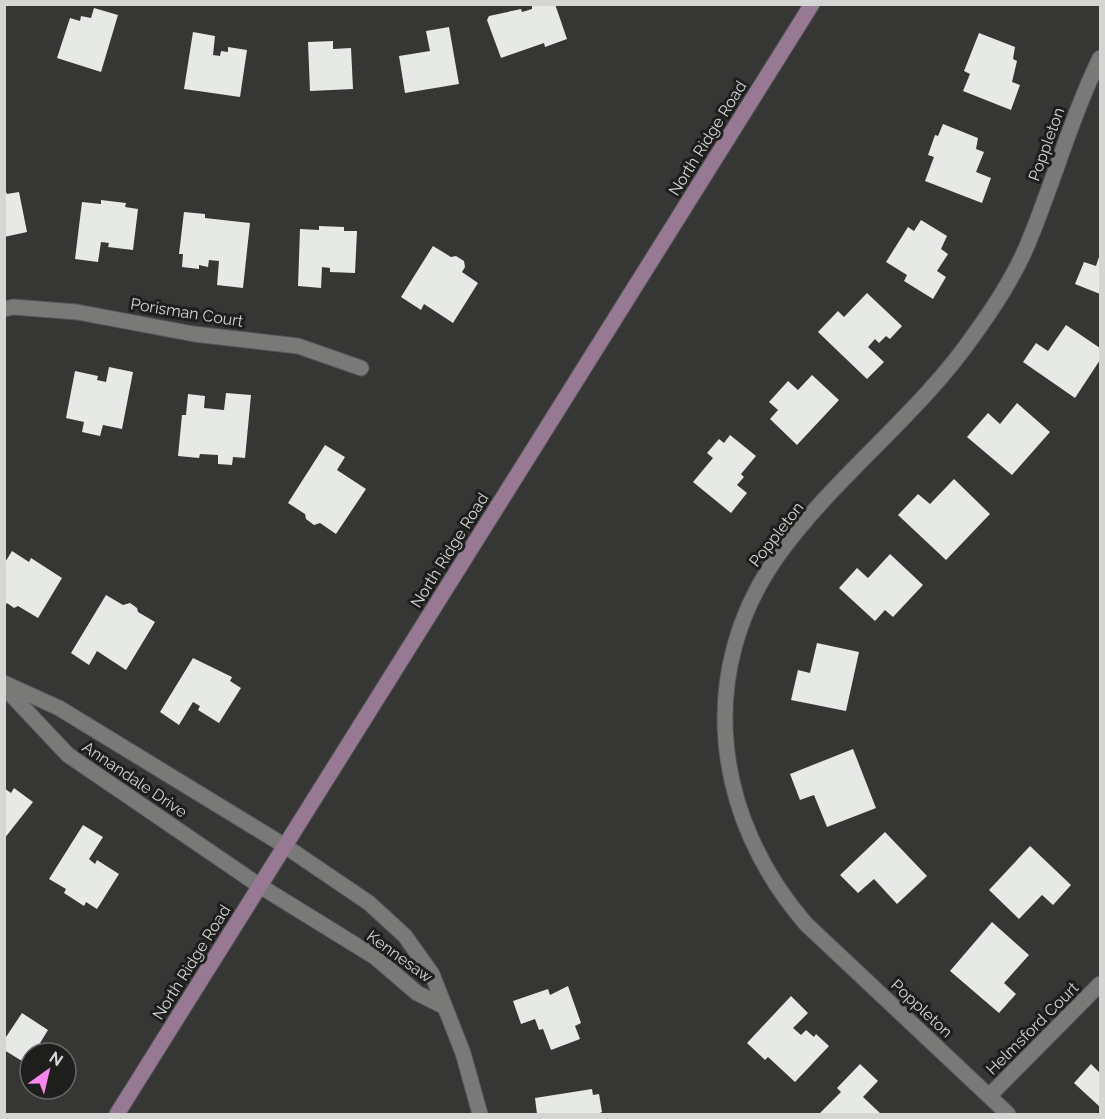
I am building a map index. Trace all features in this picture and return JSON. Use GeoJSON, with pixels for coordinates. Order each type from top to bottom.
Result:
{"type":"FeatureCollection","features":[{"type":"Feature","properties":{"kind":"street","name":"North Ridge Road"},"geometry":{"type":"LineString","coordinates":[[117,1114],[812,4]]}},
{"type":"Feature","properties":{"kind":"street","name":"Poppleton"},"geometry":{"type":"LineString","coordinates":[[1008,1114],[806,924],[765,870],[743,823],[731,779],[726,743],[727,692],[737,641],[749,608],[778,555],[946,371],[1001,294],[1030,239],[1078,110],[1101,58]]}},
{"type":"Feature","properties":{"kind":"street","name":"Porisman Court"},"geometry":{"type":"LineString","coordinates":[[4,309],[13,307],[76,312],[194,334],[298,346],[361,368]]}},
{"type":"Feature","properties":{"kind":"street","name":"Annandale Drive"},"geometry":{"type":"LineString","coordinates":[[4,685],[59,708],[285,846]]}},
{"type":"Feature","properties":{"kind":"street","name":"Annandale Drive"},"geometry":{"type":"LineString","coordinates":[[4,685],[68,755],[260,886]]}},
{"type":"Feature","properties":{"kind":"street","name":"Kennesaw"},"geometry":{"type":"LineString","coordinates":[[285,846],[369,903],[405,936],[432,974],[445,1007]]}},
{"type":"Feature","properties":{"kind":"street","name":"Kennesaw"},"geometry":{"type":"LineString","coordinates":[[260,886],[375,957],[417,993],[445,1007]]}},
{"type":"Feature","properties":{"kind":"street","name":"Helmsford Court"},"geometry":{"type":"LineString","coordinates":[[989,1096],[1101,984]]}},
{"type":"Feature","properties":{"kind":"street"},"geometry":{"type":"LineString","coordinates":[[445,1007],[464,1053],[480,1114]]}},
{"type":"Feature","properties":{"kind":"building"},"geometry":{"type":"Polygon","coordinates":[[[532,4],[555,4],[567,39],[545,47],[544,43],[501,58],[487,20],[489,16],[521,9],[522,12],[532,9],[532,4]]]}},
{"type":"Feature","properties":{"kind":"building"},"geometry":{"type":"Polygon","coordinates":[[[94,8],[118,15],[101,72],[57,58],[70,18],[80,21],[81,16],[91,18],[94,8]]]}},
{"type":"Feature","properties":{"kind":"building"},"geometry":{"type":"Polygon","coordinates":[[[449,27],[459,84],[405,93],[399,56],[430,51],[426,31],[449,27]]]}},
{"type":"Feature","properties":{"kind":"building"},"geometry":{"type":"Polygon","coordinates":[[[193,32],[215,36],[213,55],[220,56],[221,51],[228,52],[228,47],[247,50],[240,97],[184,89],[193,32]]]}},
{"type":"Feature","properties":{"kind":"building"},"geometry":{"type":"Polygon","coordinates":[[[979,33],[1015,47],[1013,59],[1017,61],[1012,82],[1020,85],[1011,110],[963,91],[970,74],[964,71],[979,33]]]}},
{"type":"Feature","properties":{"kind":"building"},"geometry":{"type":"Polygon","coordinates":[[[333,41],[333,49],[351,48],[353,89],[310,91],[308,42],[333,41]]]}},
{"type":"Feature","properties":{"kind":"building"},"geometry":{"type":"Polygon","coordinates":[[[943,124],[978,138],[976,149],[984,152],[976,172],[991,178],[982,203],[925,181],[934,157],[928,155],[935,135],[938,136],[943,124]]]}},
{"type":"Feature","properties":{"kind":"building"},"geometry":{"type":"Polygon","coordinates":[[[5,189],[7,194],[19,192],[27,232],[4,237],[5,189]]]}},
{"type":"Feature","properties":{"kind":"building"},"geometry":{"type":"Polygon","coordinates":[[[101,200],[126,203],[125,207],[138,209],[133,250],[108,247],[109,243],[101,242],[98,262],[75,259],[82,202],[101,204],[101,200]]]}},
{"type":"Feature","properties":{"kind":"building"},"geometry":{"type":"Polygon","coordinates":[[[184,212],[205,214],[205,218],[250,223],[243,288],[217,285],[219,261],[209,260],[208,267],[199,265],[199,269],[182,267],[183,254],[179,254],[184,212]]]}},
{"type":"Feature","properties":{"kind":"building"},"geometry":{"type":"Polygon","coordinates":[[[921,220],[947,236],[941,249],[948,254],[937,271],[946,277],[933,299],[904,281],[907,275],[886,262],[908,227],[914,231],[921,220]]]}},
{"type":"Feature","properties":{"kind":"building"},"geometry":{"type":"Polygon","coordinates":[[[319,226],[344,227],[344,231],[357,231],[355,273],[330,272],[330,268],[322,267],[321,288],[298,286],[300,229],[319,230],[319,226]]]}},
{"type":"Feature","properties":{"kind":"building"},"geometry":{"type":"Polygon","coordinates":[[[433,246],[451,257],[456,256],[464,261],[465,267],[462,272],[478,283],[453,323],[424,304],[421,310],[401,297],[433,246]]]}},
{"type":"Feature","properties":{"kind":"building"},"geometry":{"type":"Polygon","coordinates":[[[1100,254],[1100,294],[1075,284],[1084,262],[1096,266],[1100,254]]]}},
{"type":"Feature","properties":{"kind":"building"},"geometry":{"type":"Polygon","coordinates":[[[867,293],[902,326],[890,339],[886,336],[879,343],[875,339],[868,347],[884,362],[867,379],[818,332],[838,311],[844,317],[867,293]]]}},
{"type":"Feature","properties":{"kind":"building"},"geometry":{"type":"Polygon","coordinates":[[[1066,325],[1100,348],[1100,360],[1075,398],[1023,362],[1036,343],[1048,351],[1066,325]]]}},
{"type":"Feature","properties":{"kind":"building"},"geometry":{"type":"Polygon","coordinates":[[[109,367],[133,372],[122,429],[103,425],[100,436],[82,432],[84,422],[66,418],[75,371],[98,376],[97,380],[106,382],[109,367]]]}},
{"type":"Feature","properties":{"kind":"building"},"geometry":{"type":"Polygon","coordinates":[[[812,375],[839,400],[797,445],[770,419],[778,410],[769,402],[788,381],[798,390],[812,375]]]}},
{"type":"Feature","properties":{"kind":"building"},"geometry":{"type":"Polygon","coordinates":[[[226,393],[251,395],[245,458],[233,457],[232,465],[218,464],[218,455],[200,454],[199,458],[178,456],[182,415],[186,415],[188,394],[205,396],[204,408],[224,410],[226,393]]]}},
{"type":"Feature","properties":{"kind":"building"},"geometry":{"type":"Polygon","coordinates":[[[1017,403],[1050,432],[1012,475],[967,437],[988,413],[1000,424],[1017,403]]]}},
{"type":"Feature","properties":{"kind":"building"},"geometry":{"type":"Polygon","coordinates":[[[730,435],[756,456],[741,474],[744,477],[737,485],[747,493],[731,513],[693,482],[713,458],[707,453],[719,439],[724,443],[730,435]]]}},
{"type":"Feature","properties":{"kind":"building"},"geometry":{"type":"Polygon","coordinates":[[[325,445],[345,457],[337,470],[366,489],[336,534],[320,523],[314,525],[306,519],[305,514],[288,503],[325,445]]]}},
{"type":"Feature","properties":{"kind":"building"},"geometry":{"type":"Polygon","coordinates":[[[954,479],[990,514],[946,560],[898,515],[918,494],[930,504],[954,479]]]}},
{"type":"Feature","properties":{"kind":"building"},"geometry":{"type":"Polygon","coordinates":[[[12,551],[29,562],[31,558],[62,578],[38,618],[18,606],[14,608],[7,603],[4,607],[4,564],[12,551]]]}},
{"type":"Feature","properties":{"kind":"building"},"geometry":{"type":"Polygon","coordinates":[[[890,554],[923,585],[893,617],[885,610],[875,621],[839,588],[857,568],[868,578],[890,554]]]}},
{"type":"Feature","properties":{"kind":"building"},"geometry":{"type":"Polygon","coordinates":[[[106,595],[123,605],[130,603],[137,608],[138,612],[155,622],[126,670],[97,651],[89,665],[71,653],[106,595]]]}},
{"type":"Feature","properties":{"kind":"building"},"geometry":{"type":"Polygon","coordinates":[[[817,643],[859,652],[846,711],[791,700],[798,670],[810,673],[817,643]]]}},
{"type":"Feature","properties":{"kind":"building"},"geometry":{"type":"Polygon","coordinates":[[[193,658],[232,677],[230,681],[241,688],[219,723],[198,710],[200,706],[193,702],[179,725],[160,712],[193,658]]]}},
{"type":"Feature","properties":{"kind":"building"},"geometry":{"type":"Polygon","coordinates":[[[853,749],[876,808],[827,827],[814,795],[800,800],[790,774],[853,749]]]}},
{"type":"Feature","properties":{"kind":"building"},"geometry":{"type":"Polygon","coordinates":[[[4,788],[11,793],[14,788],[33,802],[4,839],[4,788]]]}},
{"type":"Feature","properties":{"kind":"building"},"geometry":{"type":"Polygon","coordinates":[[[83,825],[103,837],[89,859],[95,864],[97,860],[119,874],[97,909],[86,902],[84,906],[64,893],[66,889],[49,879],[83,825]]]}},
{"type":"Feature","properties":{"kind":"building"},"geometry":{"type":"Polygon","coordinates":[[[885,832],[927,876],[897,904],[874,879],[858,893],[840,875],[885,832]]]}},
{"type":"Feature","properties":{"kind":"building"},"geometry":{"type":"Polygon","coordinates":[[[1030,846],[1071,885],[1053,905],[1042,895],[1019,919],[989,890],[1030,846]]]}},
{"type":"Feature","properties":{"kind":"building"},"geometry":{"type":"Polygon","coordinates":[[[992,922],[1029,955],[1004,983],[1016,994],[999,1013],[950,971],[992,922]]]}},
{"type":"Feature","properties":{"kind":"building"},"geometry":{"type":"Polygon","coordinates":[[[568,986],[581,1023],[575,1026],[580,1039],[551,1050],[543,1029],[539,1030],[535,1019],[521,1024],[513,1001],[548,989],[550,995],[568,986]]]}},
{"type":"Feature","properties":{"kind":"building"},"geometry":{"type":"Polygon","coordinates":[[[791,996],[808,1013],[793,1028],[801,1035],[806,1030],[814,1037],[816,1034],[829,1046],[795,1082],[768,1057],[765,1060],[747,1043],[791,996]]]}},
{"type":"Feature","properties":{"kind":"building"},"geometry":{"type":"Polygon","coordinates":[[[22,1013],[48,1030],[41,1041],[18,1041],[18,1059],[4,1050],[4,1040],[22,1013]]]}},
{"type":"Feature","properties":{"kind":"building"},"geometry":{"type":"Polygon","coordinates":[[[860,1064],[878,1081],[863,1097],[881,1114],[819,1114],[841,1092],[837,1088],[860,1064]]]}},
{"type":"Feature","properties":{"kind":"building"},"geometry":{"type":"Polygon","coordinates":[[[1091,1064],[1100,1073],[1100,1107],[1074,1083],[1091,1064]]]}},
{"type":"Feature","properties":{"kind":"building"},"geometry":{"type":"Polygon","coordinates":[[[592,1089],[593,1095],[599,1094],[602,1112],[598,1114],[537,1114],[535,1098],[592,1089]]]}}]}
